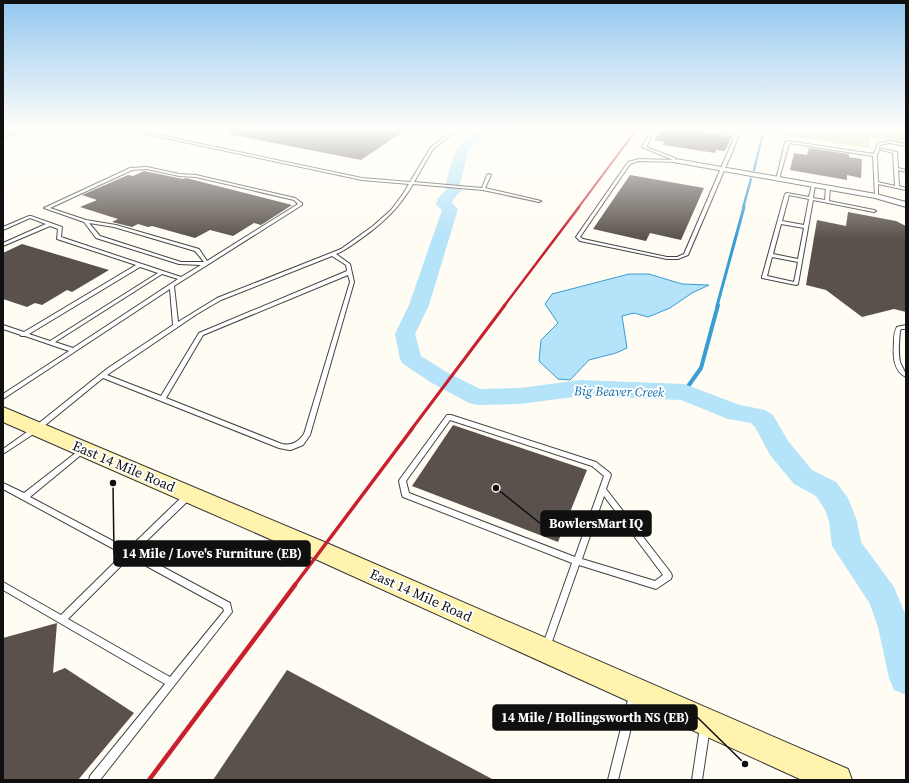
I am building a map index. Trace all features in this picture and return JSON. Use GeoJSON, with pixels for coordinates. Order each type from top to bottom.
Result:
{"type":"FeatureCollection","features":[{"type":"Feature","properties":{"kind":"main road","name":"East 14 Mile Road"},"geometry":{"type":"LineString","coordinates":[[3,414],[545,650],[833,779]]}},
{"type":"Feature","properties":{"kind":"street"},"geometry":{"type":"LineString","coordinates":[[704,166],[876,196],[906,205]]}},
{"type":"Feature","properties":{"kind":"lane"},"geometry":{"type":"LineString","coordinates":[[298,166],[362,179],[483,189],[539,200]]}},
{"type":"Feature","properties":{"kind":"lane"},"geometry":{"type":"LineString","coordinates":[[3,452],[36,429],[102,375],[176,325],[219,299],[343,250],[374,227],[392,211],[405,194],[421,166]]}},
{"type":"Feature","properties":{"kind":"lane"},"geometry":{"type":"LineString","coordinates":[[627,166],[578,237],[582,240],[667,258],[686,256],[724,166]]}},
{"type":"Feature","properties":{"kind":"lane"},"geometry":{"type":"LineString","coordinates":[[777,179],[781,166]]}},
{"type":"Feature","properties":{"kind":"lane"},"geometry":{"type":"LineString","coordinates":[[875,166],[876,196]]}},
{"type":"Feature","properties":{"kind":"lane"},"geometry":{"type":"LineString","coordinates":[[896,166],[897,187]]}},
{"type":"Feature","properties":{"kind":"lane"},"geometry":{"type":"LineString","coordinates":[[3,397],[182,279],[207,264],[301,204],[295,199],[196,176],[179,175],[146,168],[131,169],[46,208],[85,221],[115,226],[197,250],[207,264]]}},
{"type":"Feature","properties":{"kind":"lane"},"geometry":{"type":"LineString","coordinates":[[896,169],[906,171]]}},
{"type":"Feature","properties":{"kind":"lane"},"geometry":{"type":"LineString","coordinates":[[483,189],[490,175]]}},
{"type":"Feature","properties":{"kind":"lane"},"geometry":{"type":"LineString","coordinates":[[876,183],[906,189]]}},
{"type":"Feature","properties":{"kind":"lane"},"geometry":{"type":"LineString","coordinates":[[813,185],[811,198],[796,284],[764,276],[787,194],[811,198],[874,211]]}},
{"type":"Feature","properties":{"kind":"lane"},"geometry":{"type":"LineString","coordinates":[[826,202],[828,188]]}},
{"type":"Feature","properties":{"kind":"lane"},"geometry":{"type":"LineString","coordinates":[[3,229],[30,217],[60,228],[59,238],[182,279]]}},
{"type":"Feature","properties":{"kind":"lane"},"geometry":{"type":"LineString","coordinates":[[85,221],[98,237],[181,263],[207,264]]}},
{"type":"Feature","properties":{"kind":"lane"},"geometry":{"type":"LineString","coordinates":[[779,222],[806,227]]}},
{"type":"Feature","properties":{"kind":"lane"},"geometry":{"type":"LineString","coordinates":[[3,246],[50,224]]}},
{"type":"Feature","properties":{"kind":"lane"},"geometry":{"type":"LineString","coordinates":[[102,375],[281,446],[289,448],[301,443],[307,435],[352,282],[348,264],[332,254]]}},
{"type":"Feature","properties":{"kind":"lane"},"geometry":{"type":"LineString","coordinates":[[770,255],[800,262]]}},
{"type":"Feature","properties":{"kind":"lane"},"geometry":{"type":"LineString","coordinates":[[23,335],[140,265]]}},
{"type":"Feature","properties":{"kind":"lane"},"geometry":{"type":"LineString","coordinates":[[52,342],[162,272]]}},
{"type":"Feature","properties":{"kind":"lane"},"geometry":{"type":"LineString","coordinates":[[162,399],[201,334],[350,272]]}},
{"type":"Feature","properties":{"kind":"lane"},"geometry":{"type":"LineString","coordinates":[[172,286],[176,325]]}},
{"type":"Feature","properties":{"kind":"lane"},"geometry":{"type":"LineString","coordinates":[[3,327],[23,335],[52,342],[73,350]]}},
{"type":"Feature","properties":{"kind":"lane"},"geometry":{"type":"LineString","coordinates":[[906,327],[899,328],[897,331],[898,366],[901,372],[906,375]]}},
{"type":"Feature","properties":{"kind":"lane"},"geometry":{"type":"LineString","coordinates":[[545,650],[577,561],[603,490],[608,475],[594,464],[449,417],[402,480],[406,495],[577,561],[656,585],[668,576],[603,490]]}},
{"type":"Feature","properties":{"kind":"lane"},"geometry":{"type":"LineString","coordinates":[[24,497],[85,449]]}},
{"type":"Feature","properties":{"kind":"lane"},"geometry":{"type":"LineString","coordinates":[[3,486],[227,606],[228,612],[94,780]]}},
{"type":"Feature","properties":{"kind":"lane"},"geometry":{"type":"LineString","coordinates":[[62,620],[189,495]]}},
{"type":"Feature","properties":{"kind":"lane"},"geometry":{"type":"LineString","coordinates":[[3,586],[171,683]]}},
{"type":"Feature","properties":{"kind":"lane"},"geometry":{"type":"LineString","coordinates":[[613,780],[635,690]]}},
{"type":"Feature","properties":{"kind":"lane"},"geometry":{"type":"LineString","coordinates":[[697,780],[705,722]]}},
{"type":"Feature","properties":{"kind":"water"},"geometry":{"type":"Polygon","coordinates":[[[629,274],[649,274],[682,284],[709,285],[692,293],[670,308],[648,317],[634,313],[622,316],[627,348],[616,353],[589,360],[570,380],[558,379],[539,361],[541,340],[558,323],[545,304],[552,294],[629,274]]]}},
{"type":"Feature","properties":{"kind":"building"},"geometry":{"type":"Polygon","coordinates":[[[791,166],[862,166],[861,178],[847,175],[847,180],[790,170],[791,166]]]}},
{"type":"Feature","properties":{"kind":"building"},"geometry":{"type":"Polygon","coordinates":[[[144,171],[183,179],[186,178],[292,205],[261,225],[254,223],[233,236],[210,230],[195,238],[152,226],[148,227],[138,224],[132,227],[112,222],[118,219],[80,207],[97,200],[82,195],[128,175],[133,176],[144,171]]]}},
{"type":"Feature","properties":{"kind":"building"},"geometry":{"type":"Polygon","coordinates":[[[630,175],[704,188],[681,240],[650,233],[646,241],[593,229],[630,175]]]}},
{"type":"Feature","properties":{"kind":"building"},"geometry":{"type":"Polygon","coordinates":[[[848,212],[896,221],[906,226],[906,312],[894,309],[862,317],[826,290],[806,285],[817,220],[846,226],[848,212]]]}},
{"type":"Feature","properties":{"kind":"building"},"geometry":{"type":"Polygon","coordinates":[[[22,244],[109,270],[72,292],[67,290],[42,305],[35,303],[27,307],[3,299],[3,253],[22,244]]]}},
{"type":"Feature","properties":{"kind":"building"},"geometry":{"type":"Polygon","coordinates":[[[453,425],[587,470],[558,542],[412,486],[453,425]]]}},
{"type":"Feature","properties":{"kind":"building"},"geometry":{"type":"Polygon","coordinates":[[[57,623],[53,673],[65,668],[134,713],[78,780],[3,780],[3,638],[57,623]]]}},
{"type":"Feature","properties":{"kind":"building"},"geometry":{"type":"Polygon","coordinates":[[[287,670],[494,780],[213,780],[287,670]]]}},
{"type":"Feature","properties":{"kind":"waterway","name":"Big Beaver Creek"},"geometry":{"type":"LineString","coordinates":[[458,166],[453,184],[455,190],[446,198],[444,205],[450,209],[419,305],[405,334],[411,359],[440,378],[477,397],[520,396],[581,388],[684,392],[736,413],[757,416],[764,421],[779,448],[803,477],[826,489],[838,506],[843,521],[847,546],[883,597],[894,627],[906,678]]}},
{"type":"Feature","properties":{"kind":"waterway"},"geometry":{"type":"LineString","coordinates":[[754,170],[755,166]]}},
{"type":"Feature","properties":{"kind":"waterway"},"geometry":{"type":"LineString","coordinates":[[743,208],[751,179]]}},
{"type":"Feature","properties":{"kind":"waterway"},"geometry":{"type":"LineString","coordinates":[[717,306],[744,207]]}},
{"type":"Feature","properties":{"kind":"waterway"},"geometry":{"type":"LineString","coordinates":[[684,392],[701,368],[718,305]]}},
{"type":"Feature","properties":{"kind":"railway"},"geometry":{"type":"LineString","coordinates":[[578,208],[610,166]]}},
{"type":"Feature","properties":{"kind":"railway"},"geometry":{"type":"LineString","coordinates":[[504,306],[579,207]]}},
{"type":"Feature","properties":{"kind":"railway"},"geometry":{"type":"LineString","coordinates":[[411,430],[505,305]]}},
{"type":"Feature","properties":{"kind":"railway"},"geometry":{"type":"LineString","coordinates":[[294,586],[412,429]]}},
{"type":"Feature","properties":{"kind":"railway"},"geometry":{"type":"LineString","coordinates":[[149,780],[295,585]]}},
{"type":"Feature","properties":{"kind":"place","name":"14 Mile / Love's Furniture (EB)"},"geometry":{"type":"Point","coordinates":[113,483]}},
{"type":"Feature","properties":{"kind":"place","name":"BowlersMart IQ"},"geometry":{"type":"Point","coordinates":[496,488]}},
{"type":"Feature","properties":{"kind":"place","name":"14 Mile / Hollingsworth NS (EB)"},"geometry":{"type":"Point","coordinates":[745,764]}}]}
